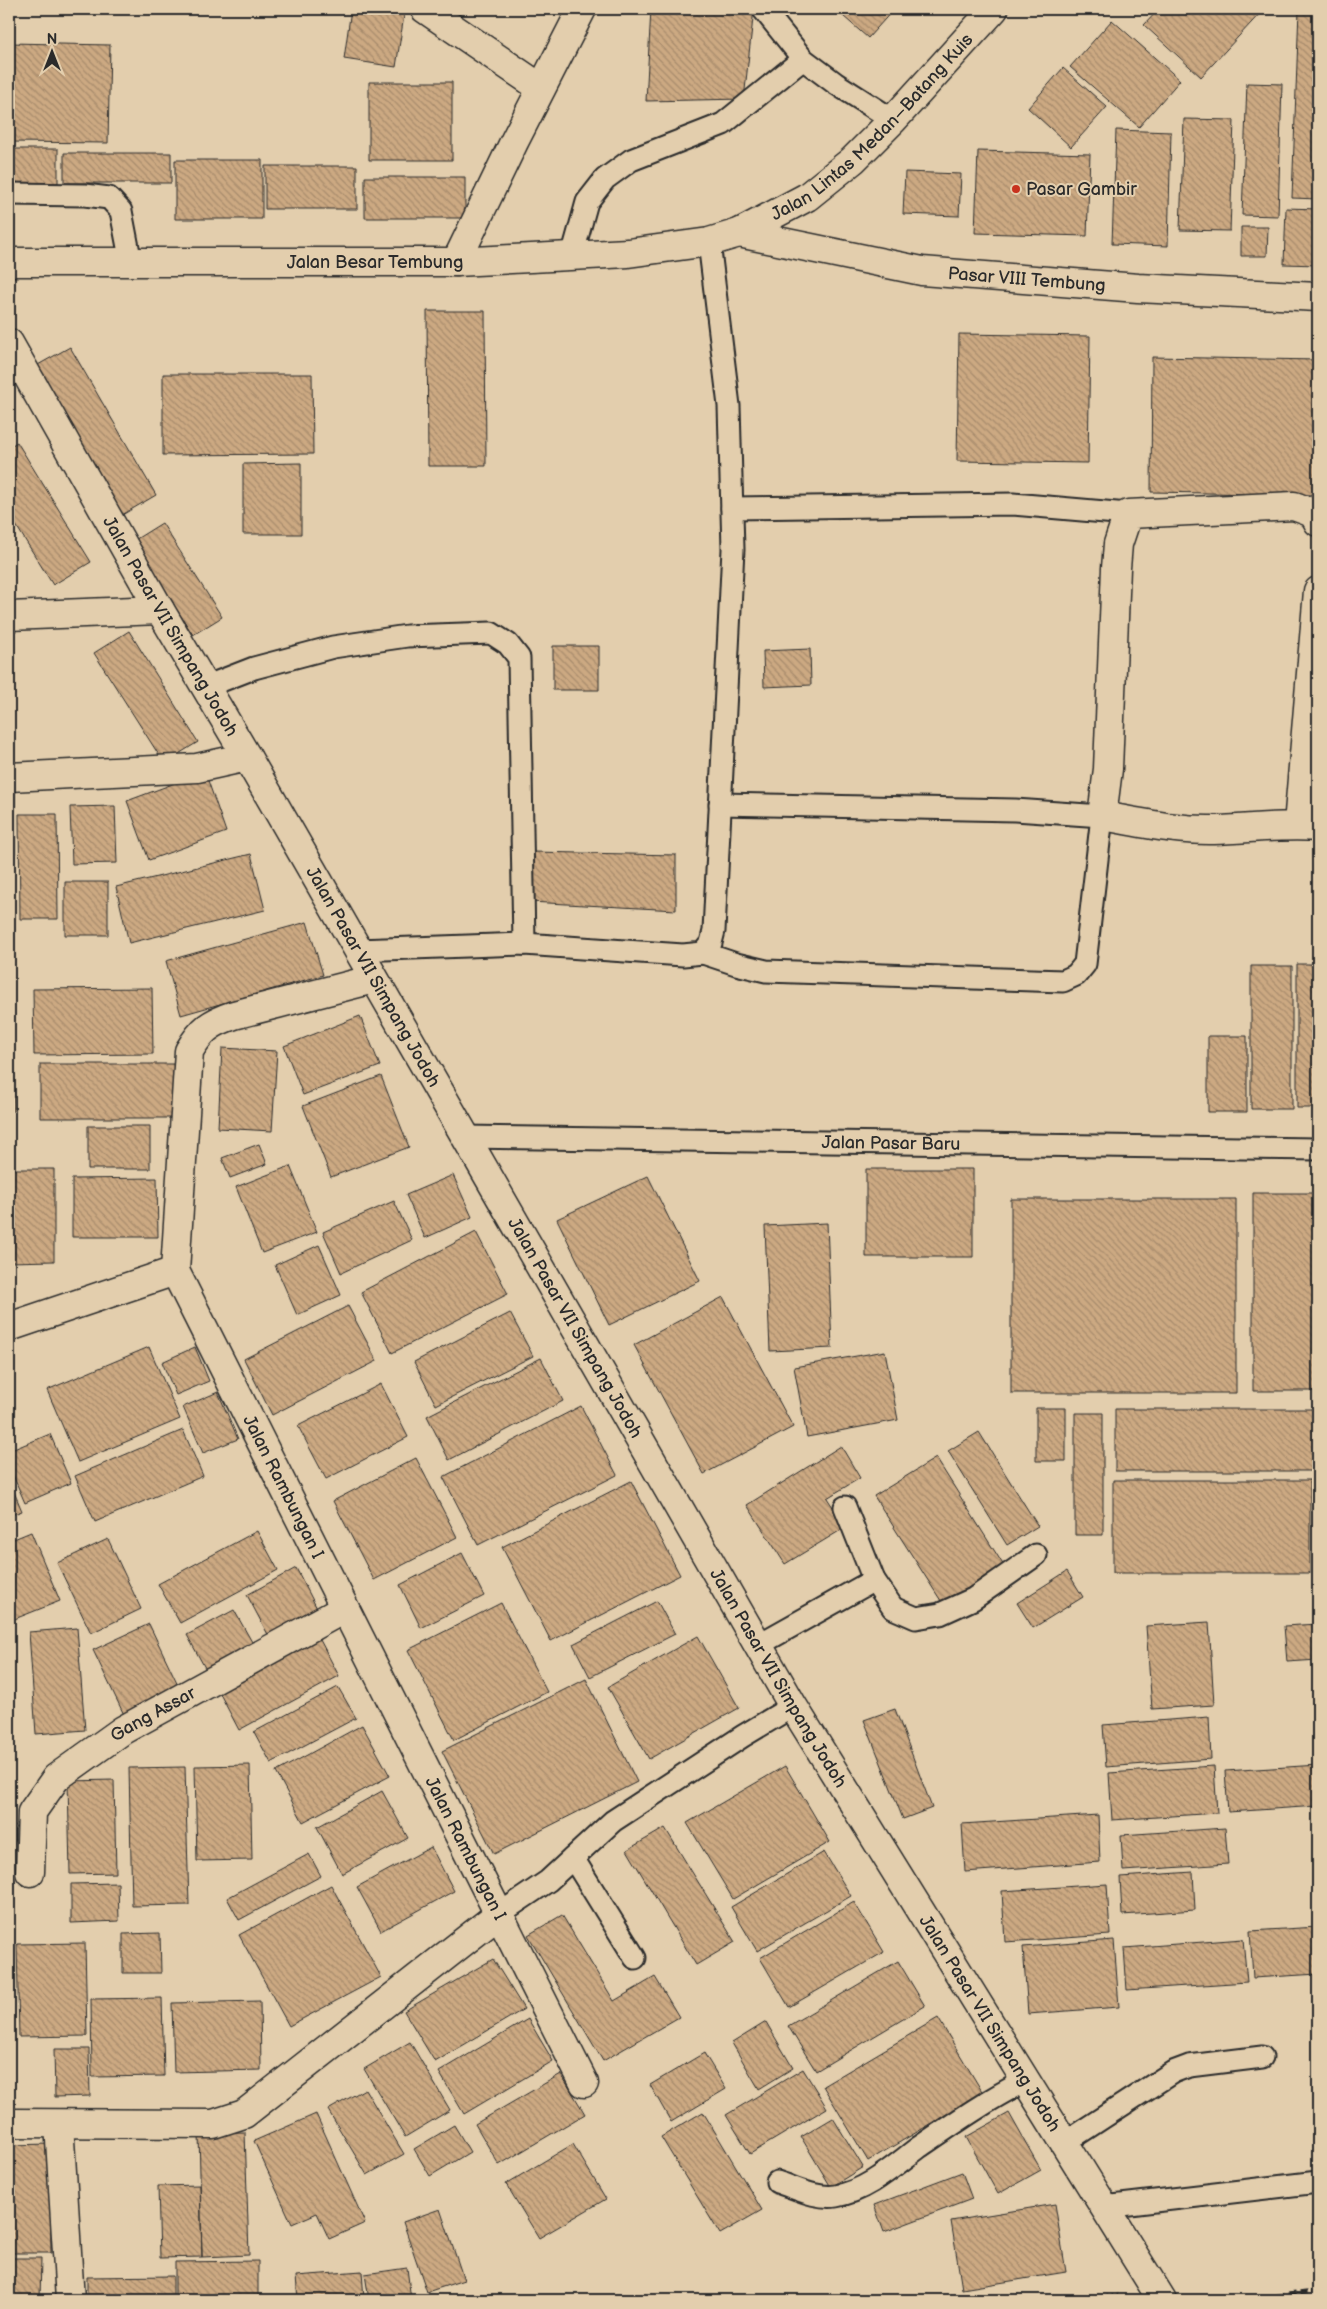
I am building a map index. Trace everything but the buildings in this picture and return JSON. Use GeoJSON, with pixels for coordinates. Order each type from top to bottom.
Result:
{"type":"FeatureCollection","features":[{"type":"Feature","properties":{"kind":"main road"},"geometry":{"type":"LineString","coordinates":[[425,9],[541,88]]}},
{"type":"Feature","properties":{"kind":"main road"},"geometry":{"type":"LineString","coordinates":[[456,262],[582,9]]}},
{"type":"Feature","properties":{"kind":"main road","name":"Jalan Lintas Medan–Batang Kuis"},"geometry":{"type":"LineString","coordinates":[[739,233],[807,196],[853,160],[893,120],[994,9]]}},
{"type":"Feature","properties":{"kind":"main road","name":"Jalan Besar Tembung"},"geometry":{"type":"LineString","coordinates":[[9,262],[456,262],[628,253],[710,242],[739,233]]}},
{"type":"Feature","properties":{"kind":"main road","name":"Pasar VIII Tembung"},"geometry":{"type":"LineString","coordinates":[[739,233],[922,271],[1138,288],[1318,297]]}},
{"type":"Feature","properties":{"kind":"main road","name":"Jalan Pasar VII Simpang Jodoh"},"geometry":{"type":"LineString","coordinates":[[9,343],[204,687],[247,758],[793,1706],[1160,2296]]}},
{"type":"Feature","properties":{"kind":"main road"},"geometry":{"type":"LineString","coordinates":[[1318,522],[1313,513],[1294,506],[1128,514],[1118,544],[1108,769],[1102,816],[1185,829],[1214,830],[1308,826],[1318,591]]}},
{"type":"Feature","properties":{"kind":"main road"},"geometry":{"type":"LineString","coordinates":[[9,616],[160,610]]}},
{"type":"Feature","properties":{"kind":"main road"},"geometry":{"type":"LineString","coordinates":[[9,776],[197,768],[247,758]]}},
{"type":"Feature","properties":{"kind":"main road"},"geometry":{"type":"LineString","coordinates":[[9,1327],[175,1270],[189,1051],[200,1032],[216,1021],[234,1015],[374,979]]}},
{"type":"Feature","properties":{"kind":"main road","name":"Jalan Rambungan I"},"geometry":{"type":"LineString","coordinates":[[175,1270],[584,2084]]}},
{"type":"Feature","properties":{"kind":"main road","name":"Gang Assar"},"geometry":{"type":"LineString","coordinates":[[30,1872],[32,1812],[56,1778],[123,1730],[344,1609]]}},
{"type":"Feature","properties":{"kind":"main road"},"geometry":{"type":"LineString","coordinates":[[9,2123],[213,2124],[244,2114],[499,1914]]}},
{"type":"Feature","properties":{"kind":"main road"},"geometry":{"type":"LineString","coordinates":[[59,2124],[70,2300]]}},
{"type":"Feature","properties":{"kind":"lane"},"geometry":{"type":"LineString","coordinates":[[763,9],[803,59],[835,83],[893,120]]}},
{"type":"Feature","properties":{"kind":"lane"},"geometry":{"type":"LineString","coordinates":[[572,256],[587,202],[605,180],[631,160],[723,124],[803,59]]}},
{"type":"Feature","properties":{"kind":"lane"},"geometry":{"type":"LineString","coordinates":[[9,194],[85,194],[109,198],[122,211],[131,263]]}},
{"type":"Feature","properties":{"kind":"lane"},"geometry":{"type":"LineString","coordinates":[[703,953],[712,943],[714,931],[727,634],[732,589],[729,406],[710,242]]}},
{"type":"Feature","properties":{"kind":"lane"},"geometry":{"type":"LineString","coordinates":[[732,508],[1013,504],[1128,514]]}},
{"type":"Feature","properties":{"kind":"lane"},"geometry":{"type":"LineString","coordinates":[[204,687],[254,668],[333,647],[407,636],[491,634],[508,644],[519,658],[524,944]]}},
{"type":"Feature","properties":{"kind":"lane"},"geometry":{"type":"LineString","coordinates":[[357,950],[524,944],[683,955],[703,953],[736,964],[766,971],[1063,981],[1076,975],[1085,964],[1102,816],[1015,810],[720,804]]}},
{"type":"Feature","properties":{"kind":"lane","name":"Jalan Pasar Baru"},"geometry":{"type":"LineString","coordinates":[[465,1137],[1318,1149]]}},
{"type":"Feature","properties":{"kind":"lane"},"geometry":{"type":"LineString","coordinates":[[845,1507],[874,1580],[893,1608],[916,1618],[940,1614],[972,1599],[1036,1555]]}},
{"type":"Feature","properties":{"kind":"lane"},"geometry":{"type":"LineString","coordinates":[[758,1644],[874,1580]]}},
{"type":"Feature","properties":{"kind":"lane"},"geometry":{"type":"LineString","coordinates":[[499,1914],[548,1881],[613,1821],[743,1736],[793,1706]]}},
{"type":"Feature","properties":{"kind":"lane"},"geometry":{"type":"LineString","coordinates":[[573,1858],[635,1958]]}},
{"type":"Feature","properties":{"kind":"lane"},"geometry":{"type":"LineString","coordinates":[[1064,2143],[1173,2072],[1189,2066],[1262,2057]]}},
{"type":"Feature","properties":{"kind":"lane"},"geometry":{"type":"LineString","coordinates":[[777,2182],[821,2196],[836,2196],[851,2192],[874,2179],[989,2099],[1025,2081]]}},
{"type":"Feature","properties":{"kind":"lane"},"geometry":{"type":"LineString","coordinates":[[1104,2207],[1318,2182]]}},
{"type":"Feature","properties":{"kind":"path"},"geometry":{"type":"LineString","coordinates":[[1057,2300],[1160,2296]]}},
{"type":"Feature","properties":{"kind":"railway"},"geometry":{"type":"LineString","coordinates":[[1240,2300],[1318,2291]]}},
{"type":"Feature","properties":{"kind":"place","name":"Pasar Gambir"},"geometry":{"type":"Point","coordinates":[1016,189]}}]}
